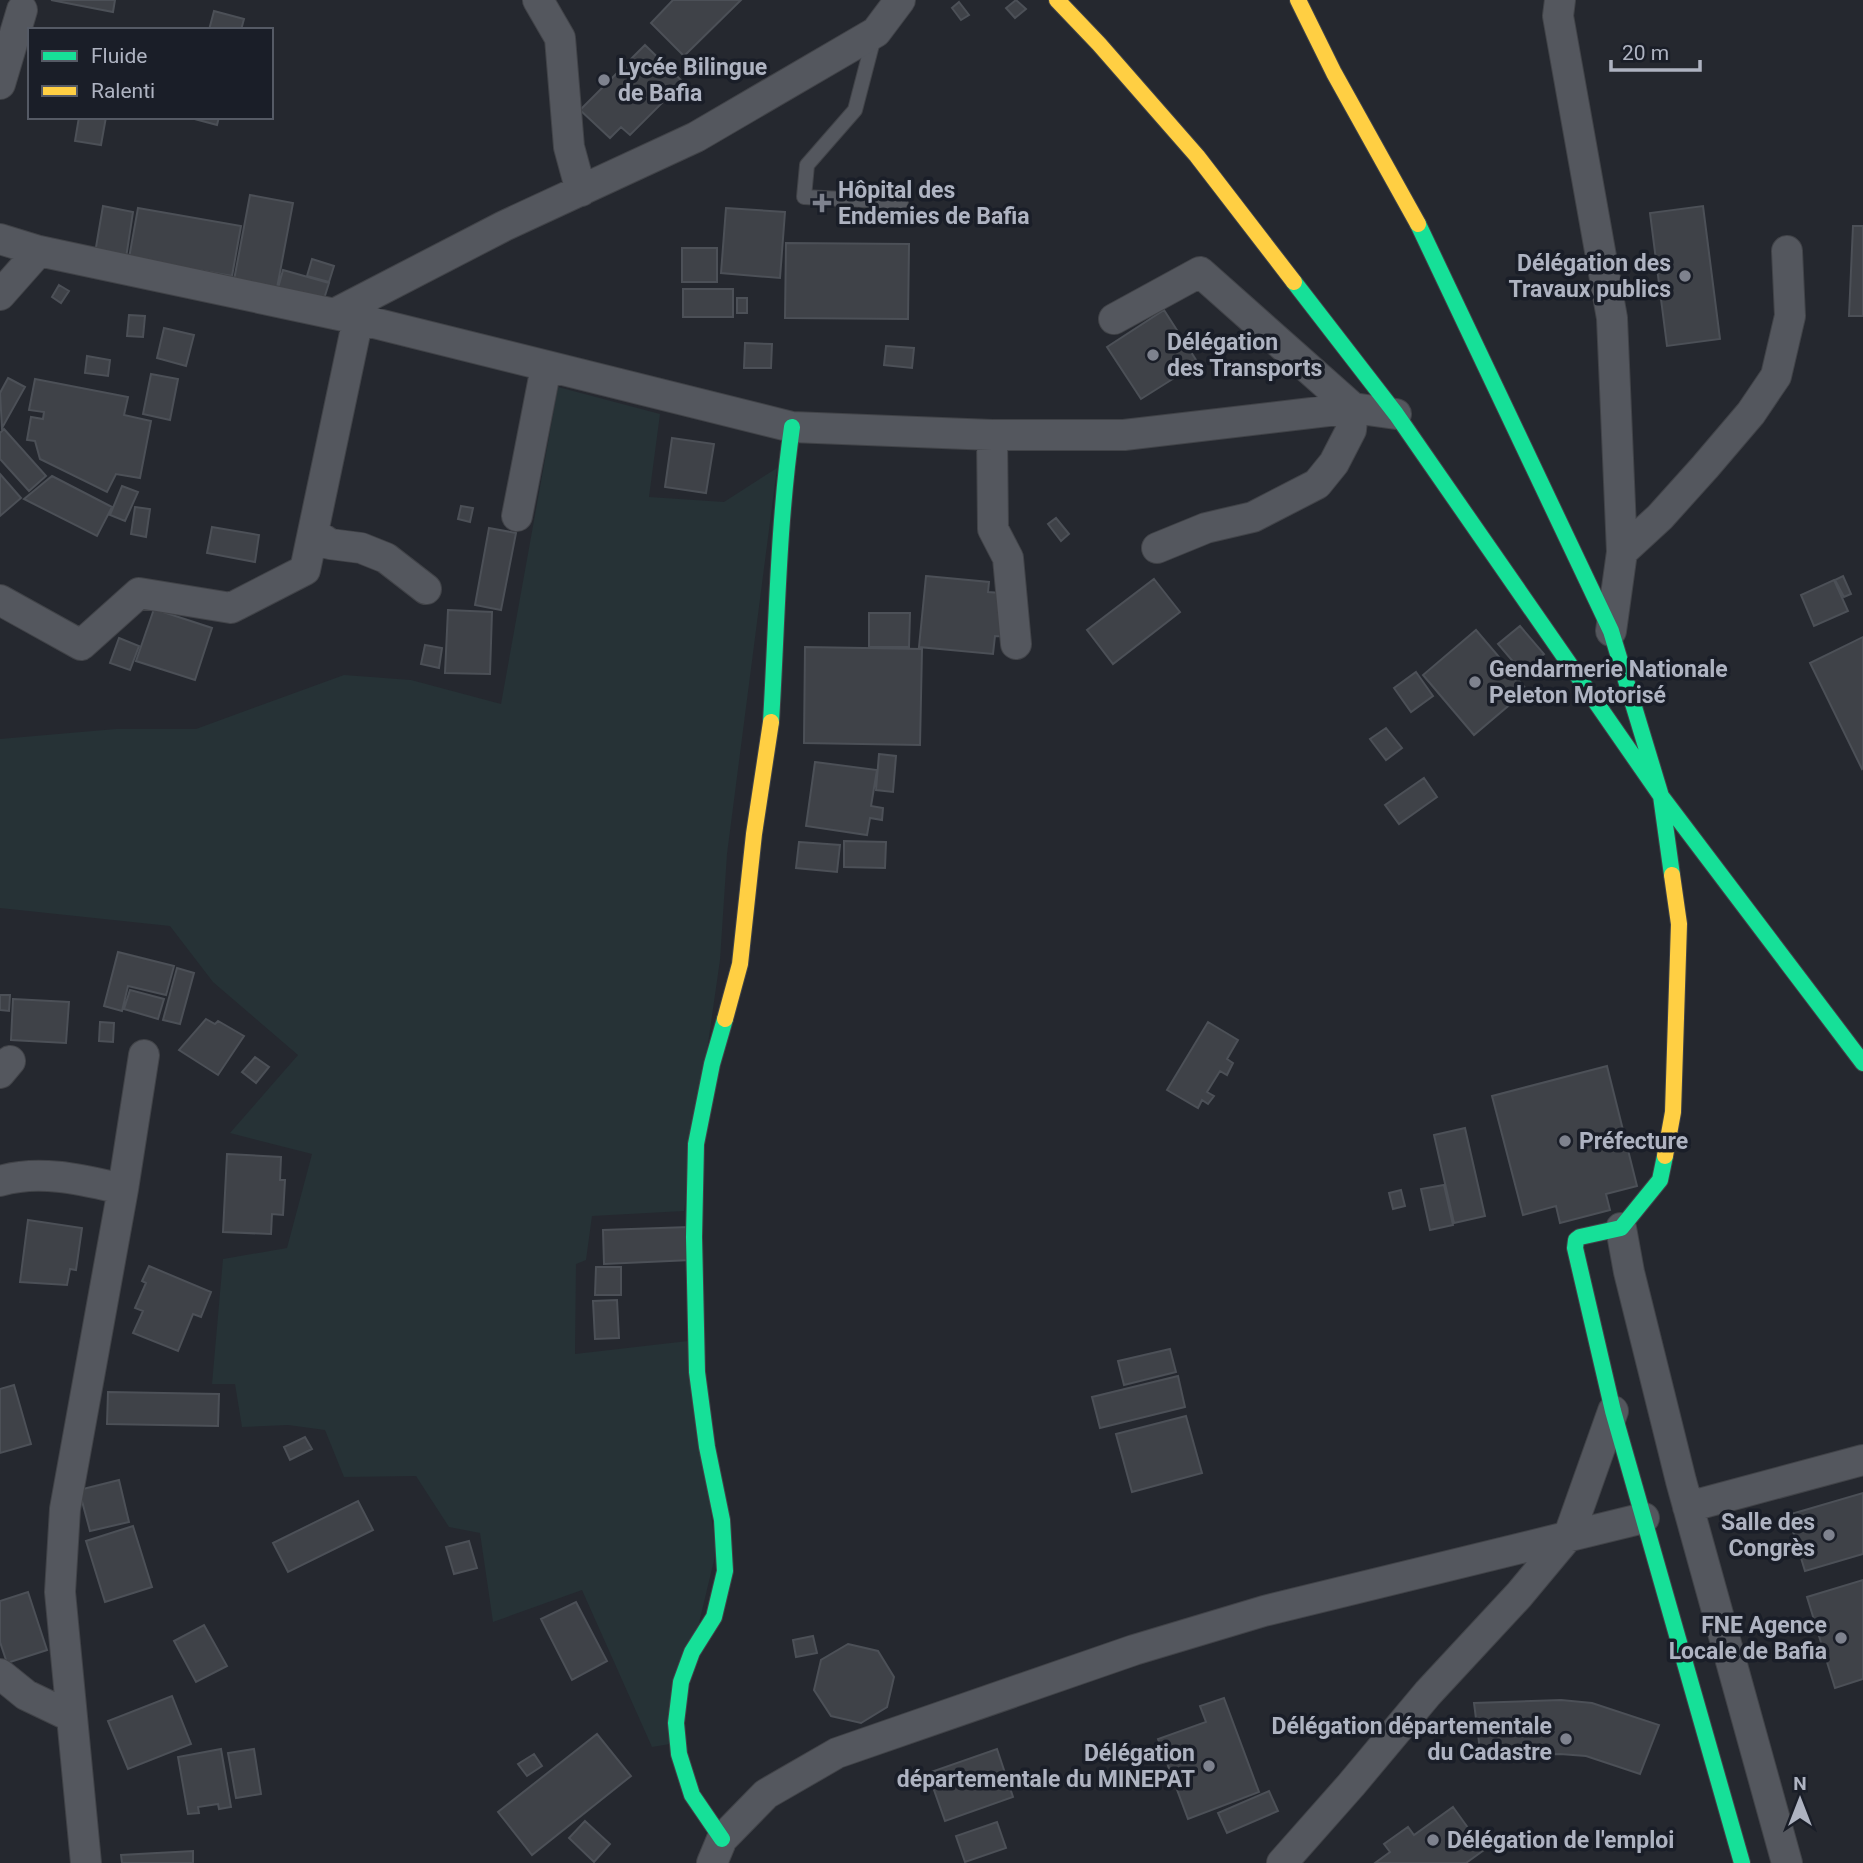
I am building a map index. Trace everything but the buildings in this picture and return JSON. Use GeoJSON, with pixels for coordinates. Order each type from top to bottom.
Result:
{"type":"FeatureCollection","features":[{"type":"Feature","properties":{"kind":"street"},"geometry":{"type":"LineString","coordinates":[[538,0],[560,38],[569,147],[581,191]]}},
{"type":"Feature","properties":{"kind":"street"},"geometry":{"type":"LineString","coordinates":[[876,32],[882,0]]}},
{"type":"Feature","properties":{"kind":"street"},"geometry":{"type":"LineString","coordinates":[[346,316],[503,226],[696,137],[876,32],[900,0]]}},
{"type":"Feature","properties":{"kind":"street"},"geometry":{"type":"LineString","coordinates":[[1057,0],[1197,156],[1396,414],[1661,796],[1863,1063]]}},
{"type":"Feature","properties":{"kind":"street"},"geometry":{"type":"LineString","coordinates":[[1298,0],[1334,73],[1426,237],[1611,631],[1661,796],[1679,924],[1673,1112],[1660,1180],[1621,1228],[1580,1237],[1576,1240],[1575,1248],[1613,1411],[1742,1863]]}},
{"type":"Feature","properties":{"kind":"street"},"geometry":{"type":"LineString","coordinates":[[1560,0],[1558,16],[1612,318],[1622,552],[1611,631]]}},
{"type":"Feature","properties":{"kind":"street"},"geometry":{"type":"LineString","coordinates":[[0,85],[12,27]]}},
{"type":"Feature","properties":{"kind":"street"},"geometry":{"type":"LineString","coordinates":[[0,239],[39,251],[346,316],[792,427],[992,435],[1124,435],[1353,408],[1396,414]]}},
{"type":"Feature","properties":{"kind":"street"},"geometry":{"type":"LineString","coordinates":[[0,295],[39,251]]}},
{"type":"Feature","properties":{"kind":"street"},"geometry":{"type":"LineString","coordinates":[[1622,552],[1660,517],[1751,414],[1776,376],[1790,316],[1787,251]]}},
{"type":"Feature","properties":{"kind":"street"},"geometry":{"type":"LineString","coordinates":[[1114,319],[1200,272],[1353,408]]}},
{"type":"Feature","properties":{"kind":"street"},"geometry":{"type":"LineString","coordinates":[[0,600],[81,645],[139,593],[231,608],[306,570],[314,533],[346,316]]}},
{"type":"Feature","properties":{"kind":"street"},"geometry":{"type":"LineString","coordinates":[[517,516],[546,367]]}},
{"type":"Feature","properties":{"kind":"street"},"geometry":{"type":"LineString","coordinates":[[1157,548],[1206,528],[1253,517],[1317,484],[1334,463],[1351,430],[1353,408]]}},
{"type":"Feature","properties":{"kind":"street"},"geometry":{"type":"LineString","coordinates":[[792,427],[783,516],[771,728],[754,834],[740,964],[712,1064],[696,1144],[694,1237],[697,1372],[722,1520],[725,1571],[714,1617],[692,1652],[681,1682],[676,1723],[678,1754],[692,1795],[717,1851],[766,1794],[837,1753],[1134,1650],[1264,1611],[1569,1535],[1640,1505],[1863,1460]]}},
{"type":"Feature","properties":{"kind":"street"},"geometry":{"type":"LineString","coordinates":[[992,435],[993,529],[1008,558],[1016,644]]}},
{"type":"Feature","properties":{"kind":"street"},"geometry":{"type":"LineString","coordinates":[[314,533],[330,544],[361,548],[386,558],[426,589]]}},
{"type":"Feature","properties":{"kind":"street"},"geometry":{"type":"LineString","coordinates":[[86,1863],[60,1592],[65,1510],[123,1189],[144,1055]]}},
{"type":"Feature","properties":{"kind":"street"},"geometry":{"type":"LineString","coordinates":[[0,1181],[10,1178],[66,1176],[123,1189]]}},
{"type":"Feature","properties":{"kind":"street"},"geometry":{"type":"LineString","coordinates":[[1621,1228],[1629,1272],[1684,1494],[1787,1863]]}},
{"type":"Feature","properties":{"kind":"street"},"geometry":{"type":"LineString","coordinates":[[1282,1863],[1569,1535],[1613,1411]]}},
{"type":"Feature","properties":{"kind":"street"},"geometry":{"type":"LineString","coordinates":[[0,1674],[26,1695],[72,1717]]}},
{"type":"Feature","properties":{"kind":"lane"},"geometry":{"type":"LineString","coordinates":[[876,32],[855,110],[807,165],[804,197],[901,202]]}},
{"type":"Feature","properties":{"kind":"shaded area"},"geometry":{"type":"Polygon","coordinates":[[[558,387],[660,414],[649,497],[724,502],[777,468],[727,854],[720,960],[684,1211],[592,1216],[586,1260],[576,1264],[575,1354],[688,1341],[716,1552],[670,1744],[652,1747],[582,1590],[493,1622],[480,1533],[449,1527],[416,1476],[344,1477],[325,1430],[288,1425],[242,1427],[235,1384],[212,1384],[223,1259],[287,1248],[312,1154],[230,1133],[298,1055],[213,982],[170,926],[0,908],[0,739],[116,729],[196,729],[344,675],[411,680],[501,704],[558,387]]]}},
{"type":"Feature","properties":{"kind":"traffic: fast"},"geometry":{"type":"LineString","coordinates":[[1418,224],[1611,631],[1661,796],[1672,875]]}},
{"type":"Feature","properties":{"kind":"traffic: fast"},"geometry":{"type":"LineString","coordinates":[[1294,282],[1396,414],[1661,796],[1863,1063]]}},
{"type":"Feature","properties":{"kind":"traffic: fast"},"geometry":{"type":"LineString","coordinates":[[771,722],[781,537],[792,427]]}},
{"type":"Feature","properties":{"kind":"traffic: fast"},"geometry":{"type":"LineString","coordinates":[[722,1839],[692,1795],[679,1754],[676,1723],[681,1682],[692,1652],[714,1617],[725,1571],[722,1520],[707,1447],[697,1372],[694,1237],[696,1144],[712,1064],[725,1019]]}},
{"type":"Feature","properties":{"kind":"traffic: fast"},"geometry":{"type":"LineString","coordinates":[[1665,1156],[1660,1180],[1621,1228],[1580,1237],[1576,1240],[1575,1248],[1613,1411],[1742,1863]]}},
{"type":"Feature","properties":{"kind":"traffic: slow"},"geometry":{"type":"LineString","coordinates":[[1057,0],[1197,156],[1294,282]]}},
{"type":"Feature","properties":{"kind":"traffic: slow"},"geometry":{"type":"LineString","coordinates":[[1298,0],[1334,73],[1418,224]]}},
{"type":"Feature","properties":{"kind":"traffic: slow"},"geometry":{"type":"LineString","coordinates":[[725,1019],[740,964],[754,834],[771,722]]}},
{"type":"Feature","properties":{"kind":"traffic: slow"},"geometry":{"type":"LineString","coordinates":[[1665,1156],[1673,1112],[1679,924],[1672,875]]}},
{"type":"Feature","properties":{"kind":"place","name":"Lycée Bilingue de Bafia"},"geometry":{"type":"Point","coordinates":[604,80]}},
{"type":"Feature","properties":{"kind":"place","name":"Hôpital des Endemies de Bafia"},"geometry":{"type":"Point","coordinates":[822,203]}},
{"type":"Feature","properties":{"kind":"place","name":"Délégation des Travaux publics"},"geometry":{"type":"Point","coordinates":[1685,276]}},
{"type":"Feature","properties":{"kind":"place","name":"Délégation des Transports"},"geometry":{"type":"Point","coordinates":[1153,355]}},
{"type":"Feature","properties":{"kind":"place","name":"Gendarmerie Nationale Peleton Motorisé"},"geometry":{"type":"Point","coordinates":[1475,682]}},
{"type":"Feature","properties":{"kind":"place","name":"Préfecture"},"geometry":{"type":"Point","coordinates":[1565,1141]}},
{"type":"Feature","properties":{"kind":"place","name":"Salle des Congrès"},"geometry":{"type":"Point","coordinates":[1829,1535]}},
{"type":"Feature","properties":{"kind":"place","name":"FNE Agence Locale de Bafia"},"geometry":{"type":"Point","coordinates":[1841,1638]}},
{"type":"Feature","properties":{"kind":"place","name":"Délégation départementale du Cadastre"},"geometry":{"type":"Point","coordinates":[1566,1739]}},
{"type":"Feature","properties":{"kind":"place","name":"Délégation départementale du MINEPAT"},"geometry":{"type":"Point","coordinates":[1209,1766]}},
{"type":"Feature","properties":{"kind":"place","name":"Délégation de l'emploi"},"geometry":{"type":"Point","coordinates":[1433,1840]}}]}
